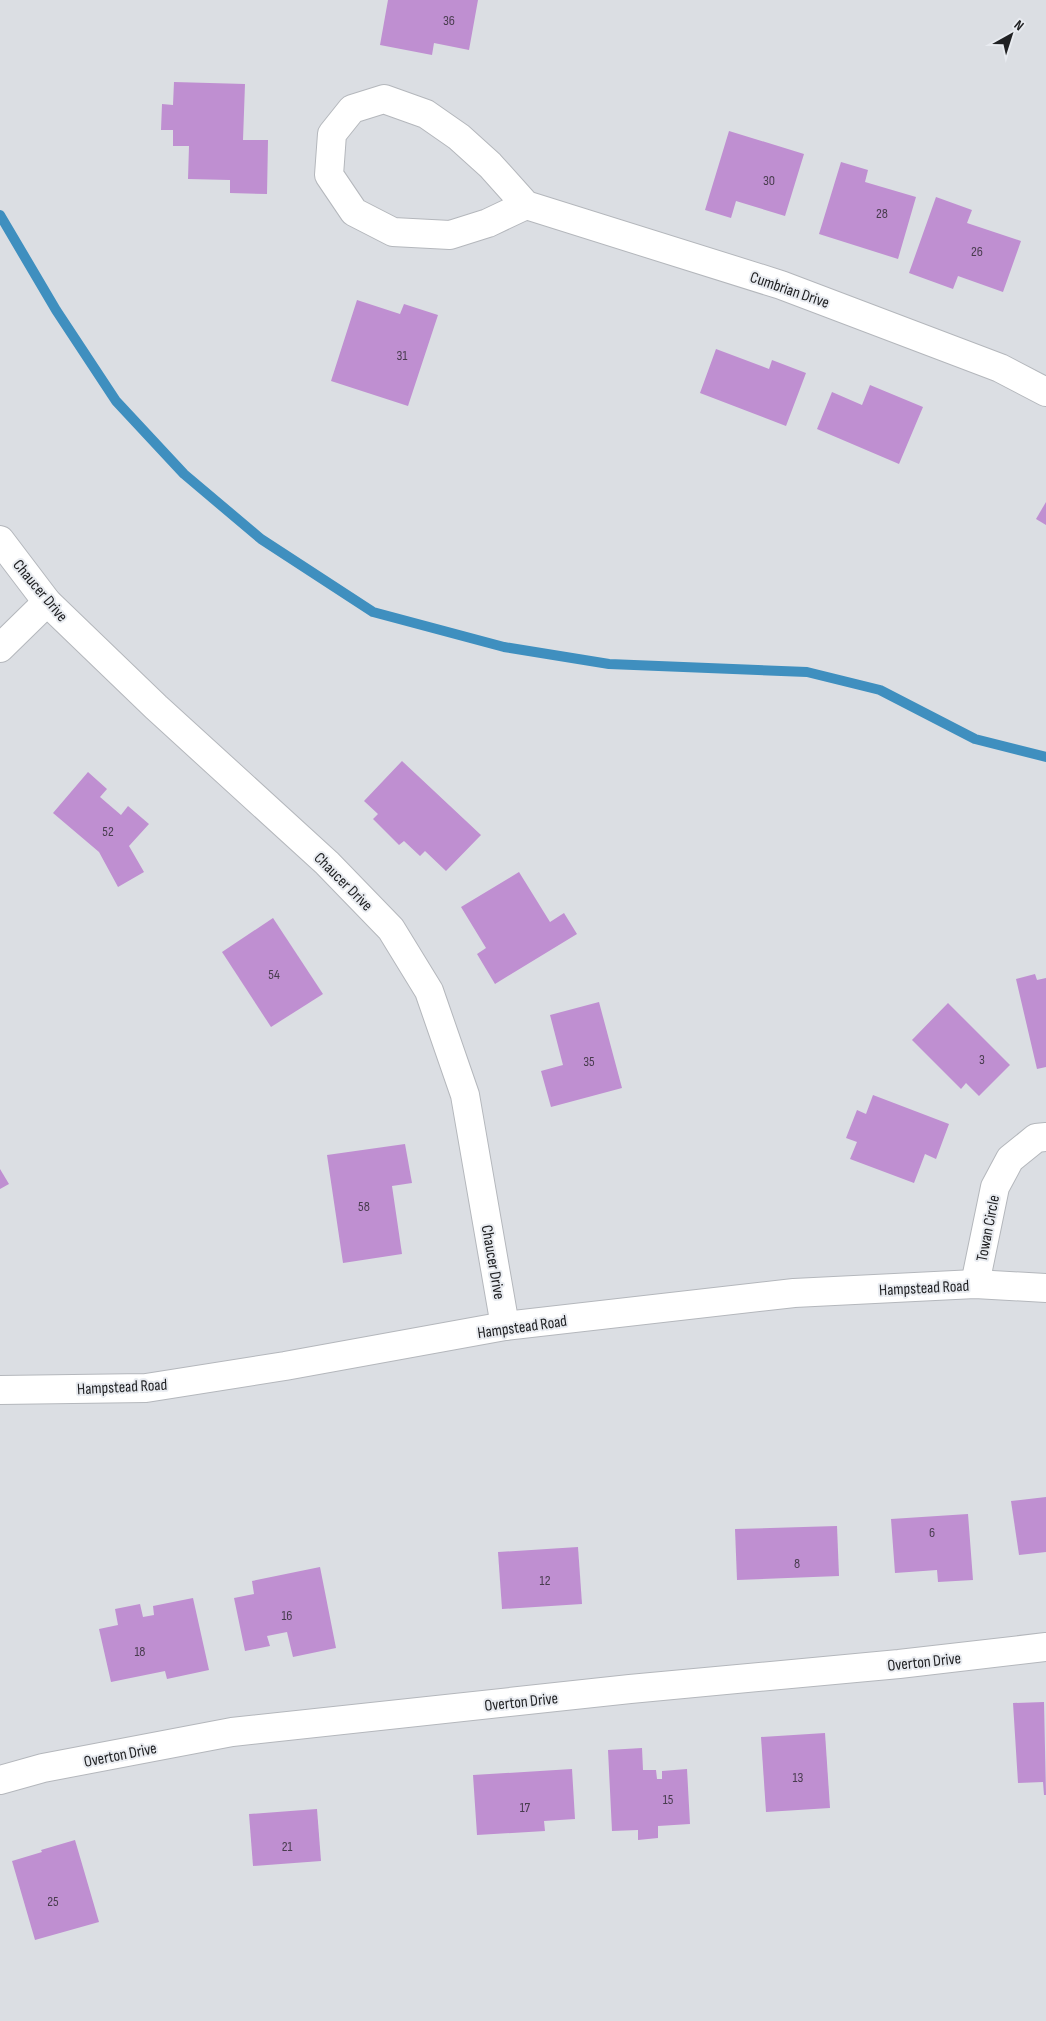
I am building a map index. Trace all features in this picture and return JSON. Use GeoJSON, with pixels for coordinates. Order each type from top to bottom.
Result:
{"type":"FeatureCollection","features":[{"type":"Feature","properties":{"kind":"street"},"geometry":{"type":"LineString","coordinates":[[384,99],[426,114],[459,137],[490,165],[526,205],[488,223],[450,235],[393,232],[354,212],[329,175],[332,134],[352,109],[384,99]]}},
{"type":"Feature","properties":{"kind":"street","name":"Cumbrian Drive"},"geometry":{"type":"LineString","coordinates":[[526,205],[781,285],[1000,368],[1046,392]]}},
{"type":"Feature","properties":{"kind":"street","name":"Chaucer Drive"},"geometry":{"type":"LineString","coordinates":[[0,540],[47,602],[156,707],[327,863],[391,929],[428,991],[465,1096],[505,1326]]}},
{"type":"Feature","properties":{"kind":"street"},"geometry":{"type":"LineString","coordinates":[[0,648],[47,602]]}},
{"type":"Feature","properties":{"kind":"street","name":"Towan Circle"},"geometry":{"type":"LineString","coordinates":[[975,1284],[995,1187],[1010,1159],[1036,1138],[1046,1137]]}},
{"type":"Feature","properties":{"kind":"street","name":"Hampstead Road"},"geometry":{"type":"LineString","coordinates":[[0,1390],[146,1388],[286,1366],[505,1326],[794,1293],[975,1284],[1046,1288]]}},
{"type":"Feature","properties":{"kind":"street","name":"Overton Drive"},"geometry":{"type":"LineString","coordinates":[[0,1780],[43,1768],[232,1732],[630,1689],[899,1664],[1046,1647]]}},
{"type":"Feature","properties":{"kind":"building"},"geometry":{"type":"Polygon","coordinates":[[[388,0],[478,0],[469,50],[434,43],[432,55],[380,45],[388,0]]]}},
{"type":"Feature","properties":{"kind":"building"},"geometry":{"type":"Polygon","coordinates":[[[174,82],[245,84],[243,140],[268,140],[267,194],[230,193],[230,180],[188,179],[189,146],[173,146],[173,130],[161,130],[162,104],[173,105],[174,82]]]}},
{"type":"Feature","properties":{"kind":"building"},"geometry":{"type":"Polygon","coordinates":[[[729,131],[804,154],[785,216],[736,201],[731,218],[705,210],[729,131]]]}},
{"type":"Feature","properties":{"kind":"building"},"geometry":{"type":"Polygon","coordinates":[[[841,162],[868,170],[865,182],[916,197],[898,259],[819,234],[841,162]]]}},
{"type":"Feature","properties":{"kind":"building"},"geometry":{"type":"Polygon","coordinates":[[[936,197],[972,210],[967,223],[1021,241],[1003,292],[958,276],[953,289],[909,273],[936,197]]]}},
{"type":"Feature","properties":{"kind":"building"},"geometry":{"type":"Polygon","coordinates":[[[357,300],[400,314],[404,304],[438,315],[408,406],[331,381],[357,300]]]}},
{"type":"Feature","properties":{"kind":"building"},"geometry":{"type":"Polygon","coordinates":[[[716,349],[769,369],[772,360],[806,373],[786,426],[700,393],[716,349]]]}},
{"type":"Feature","properties":{"kind":"building"},"geometry":{"type":"Polygon","coordinates":[[[870,385],[923,407],[899,464],[817,429],[832,392],[862,405],[870,385]]]}},
{"type":"Feature","properties":{"kind":"building"},"geometry":{"type":"Polygon","coordinates":[[[1046,502],[1046,525],[1036,519],[1046,502]]]}},
{"type":"Feature","properties":{"kind":"building"},"geometry":{"type":"Polygon","coordinates":[[[402,761],[481,835],[446,871],[425,851],[420,856],[404,841],[399,845],[373,819],[378,814],[364,801],[402,761]]]}},
{"type":"Feature","properties":{"kind":"building"},"geometry":{"type":"Polygon","coordinates":[[[88,772],[107,789],[100,797],[121,815],[128,806],[149,824],[129,846],[144,872],[118,887],[99,852],[53,813],[88,772]]]}},
{"type":"Feature","properties":{"kind":"building"},"geometry":{"type":"Polygon","coordinates":[[[519,872],[550,922],[564,913],[577,934],[495,984],[477,954],[486,948],[461,907],[519,872]]]}},
{"type":"Feature","properties":{"kind":"building"},"geometry":{"type":"Polygon","coordinates":[[[273,918],[323,994],[271,1027],[222,952],[273,918]]]}},
{"type":"Feature","properties":{"kind":"building"},"geometry":{"type":"Polygon","coordinates":[[[1035,974],[1037,980],[1046,978],[1046,1067],[1037,1069],[1016,979],[1035,974]]]}},
{"type":"Feature","properties":{"kind":"building"},"geometry":{"type":"Polygon","coordinates":[[[599,1002],[622,1088],[551,1107],[541,1071],[563,1065],[550,1015],[599,1002]]]}},
{"type":"Feature","properties":{"kind":"building"},"geometry":{"type":"Polygon","coordinates":[[[948,1003],[1010,1065],[979,1096],[966,1083],[961,1089],[912,1040],[948,1003]]]}},
{"type":"Feature","properties":{"kind":"building"},"geometry":{"type":"Polygon","coordinates":[[[873,1095],[949,1124],[936,1159],[925,1154],[914,1183],[850,1159],[857,1142],[846,1138],[857,1110],[866,1114],[873,1095]]]}},
{"type":"Feature","properties":{"kind":"building"},"geometry":{"type":"Polygon","coordinates":[[[405,1144],[412,1183],[392,1186],[402,1254],[343,1263],[327,1155],[405,1144]]]}},
{"type":"Feature","properties":{"kind":"building"},"geometry":{"type":"Polygon","coordinates":[[[0,1169],[9,1184],[0,1189],[0,1169]]]}},
{"type":"Feature","properties":{"kind":"building"},"geometry":{"type":"Polygon","coordinates":[[[1046,1497],[1046,1552],[1019,1555],[1011,1501],[1046,1497]]]}},
{"type":"Feature","properties":{"kind":"building"},"geometry":{"type":"Polygon","coordinates":[[[968,1514],[973,1580],[938,1582],[937,1570],[895,1573],[891,1519],[968,1514]]]}},
{"type":"Feature","properties":{"kind":"building"},"geometry":{"type":"Polygon","coordinates":[[[837,1526],[839,1576],[737,1580],[735,1529],[837,1526]]]}},
{"type":"Feature","properties":{"kind":"building"},"geometry":{"type":"Polygon","coordinates":[[[578,1547],[582,1604],[502,1609],[498,1552],[578,1547]]]}},
{"type":"Feature","properties":{"kind":"building"},"geometry":{"type":"Polygon","coordinates":[[[320,1567],[336,1648],[293,1657],[287,1632],[267,1636],[270,1646],[245,1651],[234,1598],[254,1594],[252,1581],[320,1567]]]}},
{"type":"Feature","properties":{"kind":"building"},"geometry":{"type":"Polygon","coordinates":[[[193,1598],[209,1670],[167,1679],[165,1671],[111,1682],[99,1629],[118,1625],[115,1609],[140,1604],[143,1617],[154,1615],[153,1606],[193,1598]]]}},
{"type":"Feature","properties":{"kind":"building"},"geometry":{"type":"Polygon","coordinates":[[[1044,1702],[1046,1795],[1044,1795],[1043,1782],[1018,1783],[1013,1703],[1044,1702]]]}},
{"type":"Feature","properties":{"kind":"building"},"geometry":{"type":"Polygon","coordinates":[[[825,1733],[830,1808],[766,1812],[761,1737],[825,1733]]]}},
{"type":"Feature","properties":{"kind":"building"},"geometry":{"type":"Polygon","coordinates":[[[642,1748],[643,1770],[656,1770],[657,1779],[662,1779],[662,1771],[687,1769],[690,1824],[658,1826],[658,1838],[638,1840],[638,1830],[612,1831],[608,1750],[642,1748]]]}},
{"type":"Feature","properties":{"kind":"building"},"geometry":{"type":"Polygon","coordinates":[[[572,1769],[575,1819],[544,1821],[545,1831],[477,1835],[473,1775],[572,1769]]]}},
{"type":"Feature","properties":{"kind":"building"},"geometry":{"type":"Polygon","coordinates":[[[317,1809],[321,1861],[253,1866],[249,1814],[317,1809]]]}},
{"type":"Feature","properties":{"kind":"building"},"geometry":{"type":"Polygon","coordinates":[[[75,1840],[99,1922],[35,1940],[12,1861],[75,1840]]]}},
{"type":"Feature","properties":{"kind":"waterway"},"geometry":{"type":"LineString","coordinates":[[0,215],[56,310],[116,401],[184,474],[261,539],[373,612],[504,647],[609,664],[807,672],[880,690],[975,739],[1046,757]]}}]}
